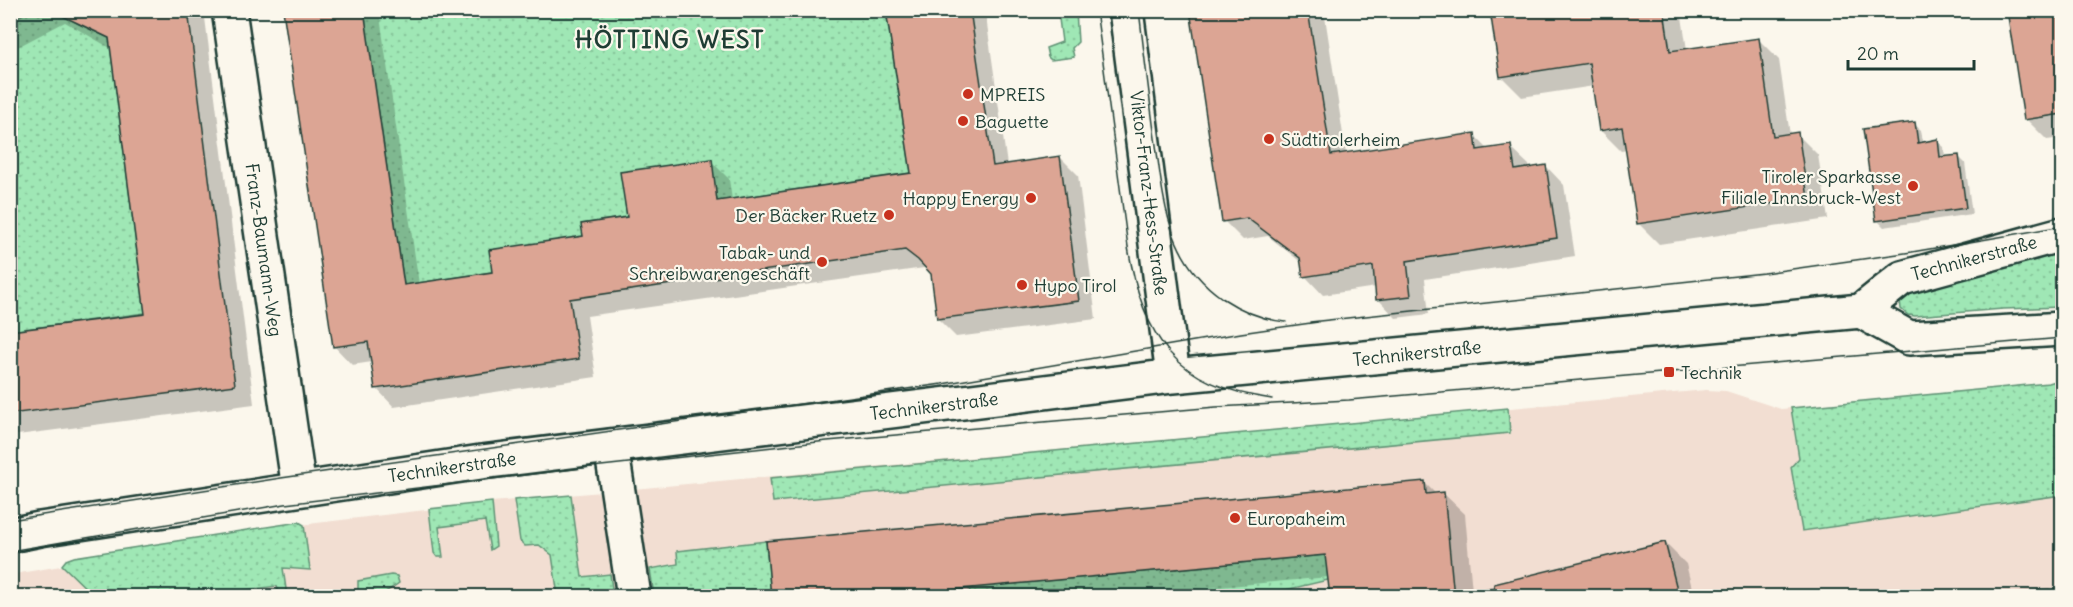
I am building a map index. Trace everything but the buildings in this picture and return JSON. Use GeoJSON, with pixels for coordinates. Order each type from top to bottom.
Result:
{"type":"FeatureCollection","features":[{"type":"Feature","properties":{"kind":"street","name":"Franz-Baumann-Weg"},"geometry":{"type":"LineString","coordinates":[[230,10],[299,489]]}},
{"type":"Feature","properties":{"kind":"street","name":"Viktor-Franz-Hess-Straße"},"geometry":{"type":"LineString","coordinates":[[1126,10],[1173,376]]}},
{"type":"Feature","properties":{"kind":"street","name":"Technikerstraße"},"geometry":{"type":"LineString","coordinates":[[10,535],[481,462],[1173,376],[1861,311],[1902,278],[2062,234]]}},
{"type":"Feature","properties":{"kind":"street"},"geometry":{"type":"LineString","coordinates":[[1861,311],[1909,338],[2062,329]]}},
{"type":"Feature","properties":{"kind":"street"},"geometry":{"type":"LineString","coordinates":[[611,446],[634,597]]}},
{"type":"Feature","properties":{"kind":"shaded area"},"geometry":{"type":"Polygon","coordinates":[[[2062,379],[2062,596],[11,596],[10,575],[20,573],[300,525],[492,502],[1706,390],[1726,391],[1781,409],[2049,383],[2062,379]]]}},
{"type":"Feature","properties":{"kind":"green space"},"geometry":{"type":"Polygon","coordinates":[[[29,11],[57,11],[109,38],[145,313],[11,331],[10,21],[29,11]]]}},
{"type":"Feature","properties":{"kind":"green space"},"geometry":{"type":"Polygon","coordinates":[[[364,11],[886,11],[911,173],[717,201],[711,159],[621,173],[627,217],[582,224],[584,240],[492,272],[404,285],[364,11]]]}},
{"type":"Feature","properties":{"kind":"green space"},"geometry":{"type":"Polygon","coordinates":[[[1058,11],[1076,11],[1078,42],[1072,48],[1074,57],[1051,60],[1046,48],[1062,42],[1058,11]]]}},
{"type":"Feature","properties":{"kind":"green space"},"geometry":{"type":"Polygon","coordinates":[[[2062,250],[2062,307],[1915,316],[1908,315],[1901,309],[1900,300],[1911,291],[1976,276],[2062,250]]]}},
{"type":"Feature","properties":{"kind":"green space"},"geometry":{"type":"Polygon","coordinates":[[[2062,379],[2062,495],[1802,531],[1791,467],[1799,458],[1791,408],[2049,383],[2062,379]]]}},
{"type":"Feature","properties":{"kind":"green space"},"geometry":{"type":"Polygon","coordinates":[[[1508,408],[1510,433],[773,502],[770,478],[1508,408]]]}},
{"type":"Feature","properties":{"kind":"green space"},"geometry":{"type":"Polygon","coordinates":[[[571,495],[582,577],[610,574],[613,596],[558,596],[552,555],[539,545],[525,546],[520,541],[514,500],[571,495]]]}},
{"type":"Feature","properties":{"kind":"green space"},"geometry":{"type":"Polygon","coordinates":[[[492,502],[496,546],[490,550],[485,521],[439,527],[443,557],[437,557],[434,553],[429,509],[492,502]]]}},
{"type":"Feature","properties":{"kind":"green space"},"geometry":{"type":"Polygon","coordinates":[[[299,522],[304,525],[310,570],[283,568],[287,596],[279,596],[277,586],[202,596],[94,596],[62,565],[66,560],[74,557],[299,522]]]}},
{"type":"Feature","properties":{"kind":"green space"},"geometry":{"type":"Polygon","coordinates":[[[766,541],[771,596],[654,596],[650,569],[678,564],[677,551],[766,541]]]}},
{"type":"Feature","properties":{"kind":"green space"},"geometry":{"type":"Polygon","coordinates":[[[1326,555],[1328,580],[1260,596],[971,596],[969,588],[1326,555]]]}},
{"type":"Feature","properties":{"kind":"green space"},"geometry":{"type":"Polygon","coordinates":[[[397,576],[399,583],[380,596],[358,596],[358,581],[397,576]]]}},
{"type":"Feature","properties":{"kind":"tram line"},"geometry":{"type":"LineString","coordinates":[[1096,10],[1128,247],[1144,308],[1155,332],[1170,353],[1188,369],[1211,382],[1239,392],[1272,399]]}},
{"type":"Feature","properties":{"kind":"tram line"},"geometry":{"type":"LineString","coordinates":[[1139,10],[1161,184],[1165,206],[1179,247],[1189,265],[1203,282],[1222,298],[1252,314],[1286,322]]}},
{"type":"Feature","properties":{"kind":"tram line"},"geometry":{"type":"LineString","coordinates":[[1310,322],[1764,273],[1912,252],[2062,226]]}},
{"type":"Feature","properties":{"kind":"tram line"},"geometry":{"type":"LineString","coordinates":[[10,520],[281,478],[942,384],[1318,322]]}},
{"type":"Feature","properties":{"kind":"tram line"},"geometry":{"type":"LineString","coordinates":[[10,551],[285,504],[827,441],[1216,407],[1349,400],[2062,338]]}},
{"type":"Feature","properties":{"kind":"place","name":"MPREIS"},"geometry":{"type":"Point","coordinates":[968,94]}},
{"type":"Feature","properties":{"kind":"place","name":"Baguette"},"geometry":{"type":"Point","coordinates":[963,121]}},
{"type":"Feature","properties":{"kind":"place","name":"Südtirolerheim"},"geometry":{"type":"Point","coordinates":[1269,139]}},
{"type":"Feature","properties":{"kind":"place","name":"Tiroler Sparkasse Filiale Innsbruck-West"},"geometry":{"type":"Point","coordinates":[1913,186]}},
{"type":"Feature","properties":{"kind":"place","name":"Happy Energy"},"geometry":{"type":"Point","coordinates":[1031,198]}},
{"type":"Feature","properties":{"kind":"place","name":"Der Bäcker Ruetz"},"geometry":{"type":"Point","coordinates":[889,215]}},
{"type":"Feature","properties":{"kind":"place","name":"Tabak- und Schreibwarengeschäft"},"geometry":{"type":"Point","coordinates":[822,262]}},
{"type":"Feature","properties":{"kind":"place","name":"Hypo Tirol"},"geometry":{"type":"Point","coordinates":[1022,285]}},
{"type":"Feature","properties":{"kind":"place","name":"Technik"},"geometry":{"type":"Point","coordinates":[1669,372]}},
{"type":"Feature","properties":{"kind":"place","name":"Europaheim"},"geometry":{"type":"Point","coordinates":[1235,518]}},
{"type":"Feature","properties":{"kind":"district","name":"HÖTTING WEST"},"geometry":{"type":"Point","coordinates":[670,39]}}]}
